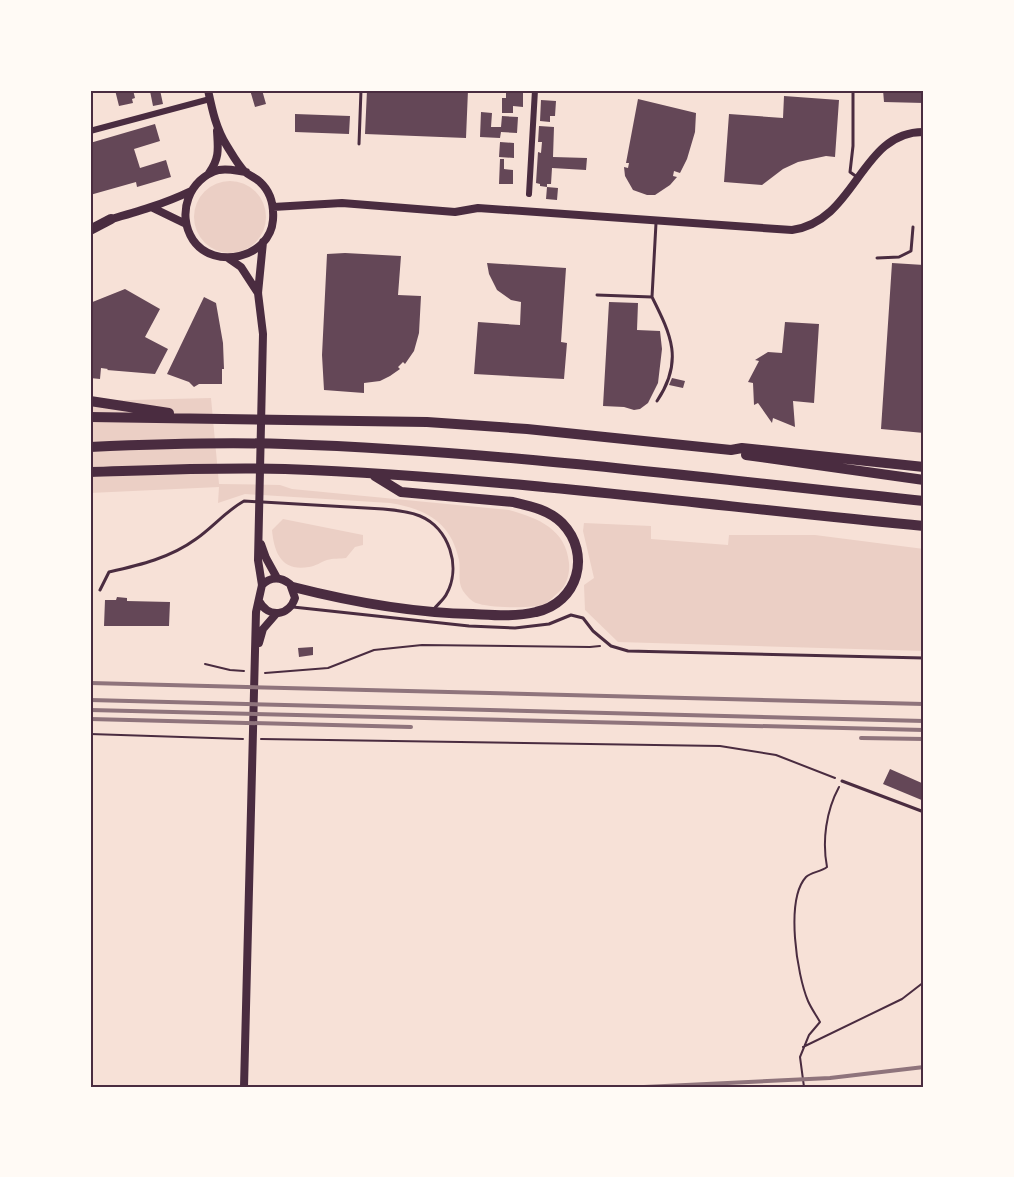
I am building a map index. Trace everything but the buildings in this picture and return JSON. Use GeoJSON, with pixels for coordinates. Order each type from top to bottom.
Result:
{"type":"FeatureCollection","features":[{"type":"Feature","properties":{"kind":"highway"},"geometry":{"type":"LineString","coordinates":[[90,230],[111,219]]}},
{"type":"Feature","properties":{"kind":"highway"},"geometry":{"type":"LineString","coordinates":[[90,401],[208,419]]}},
{"type":"Feature","properties":{"kind":"highway"},"geometry":{"type":"LineString","coordinates":[[90,417],[427,422],[478,425],[731,450],[742,448],[924,467]]}},
{"type":"Feature","properties":{"kind":"highway"},"geometry":{"type":"LineString","coordinates":[[90,447],[208,443],[285,444],[454,453],[924,501]]}},
{"type":"Feature","properties":{"kind":"highway"},"geometry":{"type":"LineString","coordinates":[[731,450],[741,455],[924,480]]}},
{"type":"Feature","properties":{"kind":"highway"},"geometry":{"type":"LineString","coordinates":[[90,472],[254,469],[372,474],[558,489],[924,526]]}},
{"type":"Feature","properties":{"kind":"highway"},"geometry":{"type":"LineString","coordinates":[[293,588],[429,617],[513,616],[551,608],[561,603],[569,592],[577,575],[578,555],[575,543],[561,523],[538,508],[513,502],[401,492],[372,474]]}},
{"type":"Feature","properties":{"kind":"street"},"geometry":{"type":"LineString","coordinates":[[529,194],[535,90]]}},
{"type":"Feature","properties":{"kind":"street"},"geometry":{"type":"LineString","coordinates":[[90,131],[209,94],[218,129],[225,144],[246,172],[260,182],[268,192],[273,207],[273,223],[267,237],[257,248],[245,255],[228,258],[216,256],[204,250],[193,240],[186,224],[185,207],[191,191],[202,178],[228,169],[246,172]]}},
{"type":"Feature","properties":{"kind":"street"},"geometry":{"type":"LineString","coordinates":[[206,176],[216,163],[218,129]]}},
{"type":"Feature","properties":{"kind":"street"},"geometry":{"type":"LineString","coordinates":[[273,207],[342,203],[455,212],[478,208],[801,229],[819,220],[842,201],[874,156],[889,142],[924,132]]}},
{"type":"Feature","properties":{"kind":"street"},"geometry":{"type":"LineString","coordinates":[[90,225],[153,208],[166,200],[191,191]]}},
{"type":"Feature","properties":{"kind":"street"},"geometry":{"type":"LineString","coordinates":[[153,208],[186,224]]}},
{"type":"Feature","properties":{"kind":"street"},"geometry":{"type":"LineString","coordinates":[[262,242],[258,293],[263,334],[258,560],[262,585],[259,596],[266,610],[276,614],[291,607],[295,598],[293,588],[286,580],[271,579],[262,585]]}},
{"type":"Feature","properties":{"kind":"street"},"geometry":{"type":"LineString","coordinates":[[228,258],[241,267],[258,293]]}},
{"type":"Feature","properties":{"kind":"street"},"geometry":{"type":"LineString","coordinates":[[259,537],[266,558],[277,578]]}},
{"type":"Feature","properties":{"kind":"street"},"geometry":{"type":"LineString","coordinates":[[244,1087],[256,612],[260,601]]}},
{"type":"Feature","properties":{"kind":"street"},"geometry":{"type":"LineString","coordinates":[[256,650],[263,629],[276,614]]}},
{"type":"Feature","properties":{"kind":"lane"},"geometry":{"type":"LineString","coordinates":[[359,144],[361,90]]}},
{"type":"Feature","properties":{"kind":"lane"},"geometry":{"type":"LineString","coordinates":[[853,90],[853,147],[850,172],[859,178]]}},
{"type":"Feature","properties":{"kind":"lane"},"geometry":{"type":"LineString","coordinates":[[656,221],[652,297],[669,332],[673,354],[668,380],[657,401]]}},
{"type":"Feature","properties":{"kind":"lane"},"geometry":{"type":"LineString","coordinates":[[877,258],[899,257],[911,251],[913,227]]}},
{"type":"Feature","properties":{"kind":"lane"},"geometry":{"type":"LineString","coordinates":[[597,295],[652,297]]}},
{"type":"Feature","properties":{"kind":"lane"},"geometry":{"type":"LineString","coordinates":[[100,590],[109,572],[154,561],[179,550],[197,538],[230,508],[244,501],[402,510],[420,515],[440,531],[452,555],[451,583],[446,596],[429,617]]}},
{"type":"Feature","properties":{"kind":"lane"},"geometry":{"type":"LineString","coordinates":[[291,607],[429,617],[469,626],[515,628],[549,624],[571,615],[583,618],[593,631],[609,644],[628,651],[924,658]]}},
{"type":"Feature","properties":{"kind":"lane"},"geometry":{"type":"LineString","coordinates":[[842,781],[924,812]]}},
{"type":"Feature","properties":{"kind":"path"},"geometry":{"type":"LineString","coordinates":[[257,672],[328,668],[374,650],[422,645],[590,647],[609,644]]}},
{"type":"Feature","properties":{"kind":"path"},"geometry":{"type":"LineString","coordinates":[[205,664],[248,672]]}},
{"type":"Feature","properties":{"kind":"path"},"geometry":{"type":"LineString","coordinates":[[90,734],[353,742],[720,746],[776,755],[842,781],[834,797],[829,816],[825,841],[827,867],[806,877],[795,905],[795,946],[798,962],[808,1000],[820,1022],[803,1047],[800,1062],[804,1087]]}},
{"type":"Feature","properties":{"kind":"path"},"geometry":{"type":"LineString","coordinates":[[803,1047],[902,999],[924,982]]}},
{"type":"Feature","properties":{"kind":"shaded area"},"geometry":{"type":"Polygon","coordinates":[[[237,181],[256,191],[264,203],[266,217],[264,231],[256,243],[244,251],[223,253],[204,243],[196,231],[194,210],[204,191],[216,183],[237,181]]]}},
{"type":"Feature","properties":{"kind":"shaded area"},"geometry":{"type":"Polygon","coordinates":[[[211,398],[219,484],[280,485],[292,489],[509,510],[540,521],[556,533],[567,551],[569,567],[566,582],[548,602],[539,606],[501,607],[474,602],[461,587],[459,560],[450,536],[443,527],[415,509],[390,503],[245,494],[218,503],[219,487],[90,493],[90,401],[211,398]]]}},
{"type":"Feature","properties":{"kind":"shaded area"},"geometry":{"type":"Polygon","coordinates":[[[283,519],[363,535],[363,545],[355,547],[346,558],[329,559],[309,567],[292,567],[286,564],[277,553],[273,538],[272,530],[283,519]]]}},
{"type":"Feature","properties":{"kind":"shaded area"},"geometry":{"type":"Polygon","coordinates":[[[584,523],[651,526],[651,539],[728,545],[729,535],[815,535],[924,549],[924,651],[618,642],[585,610],[584,585],[594,578],[583,531],[584,523]]]}},
{"type":"Feature","properties":{"kind":"railway"},"geometry":{"type":"LineString","coordinates":[[90,683],[924,704]]}},
{"type":"Feature","properties":{"kind":"railway"},"geometry":{"type":"LineString","coordinates":[[90,700],[924,721]]}},
{"type":"Feature","properties":{"kind":"railway"},"geometry":{"type":"LineString","coordinates":[[90,710],[924,730]]}},
{"type":"Feature","properties":{"kind":"railway"},"geometry":{"type":"LineString","coordinates":[[90,719],[411,727]]}},
{"type":"Feature","properties":{"kind":"railway"},"geometry":{"type":"LineString","coordinates":[[861,738],[924,739]]}},
{"type":"Feature","properties":{"kind":"railway"},"geometry":{"type":"LineString","coordinates":[[644,1087],[830,1078],[924,1067]]}}]}
